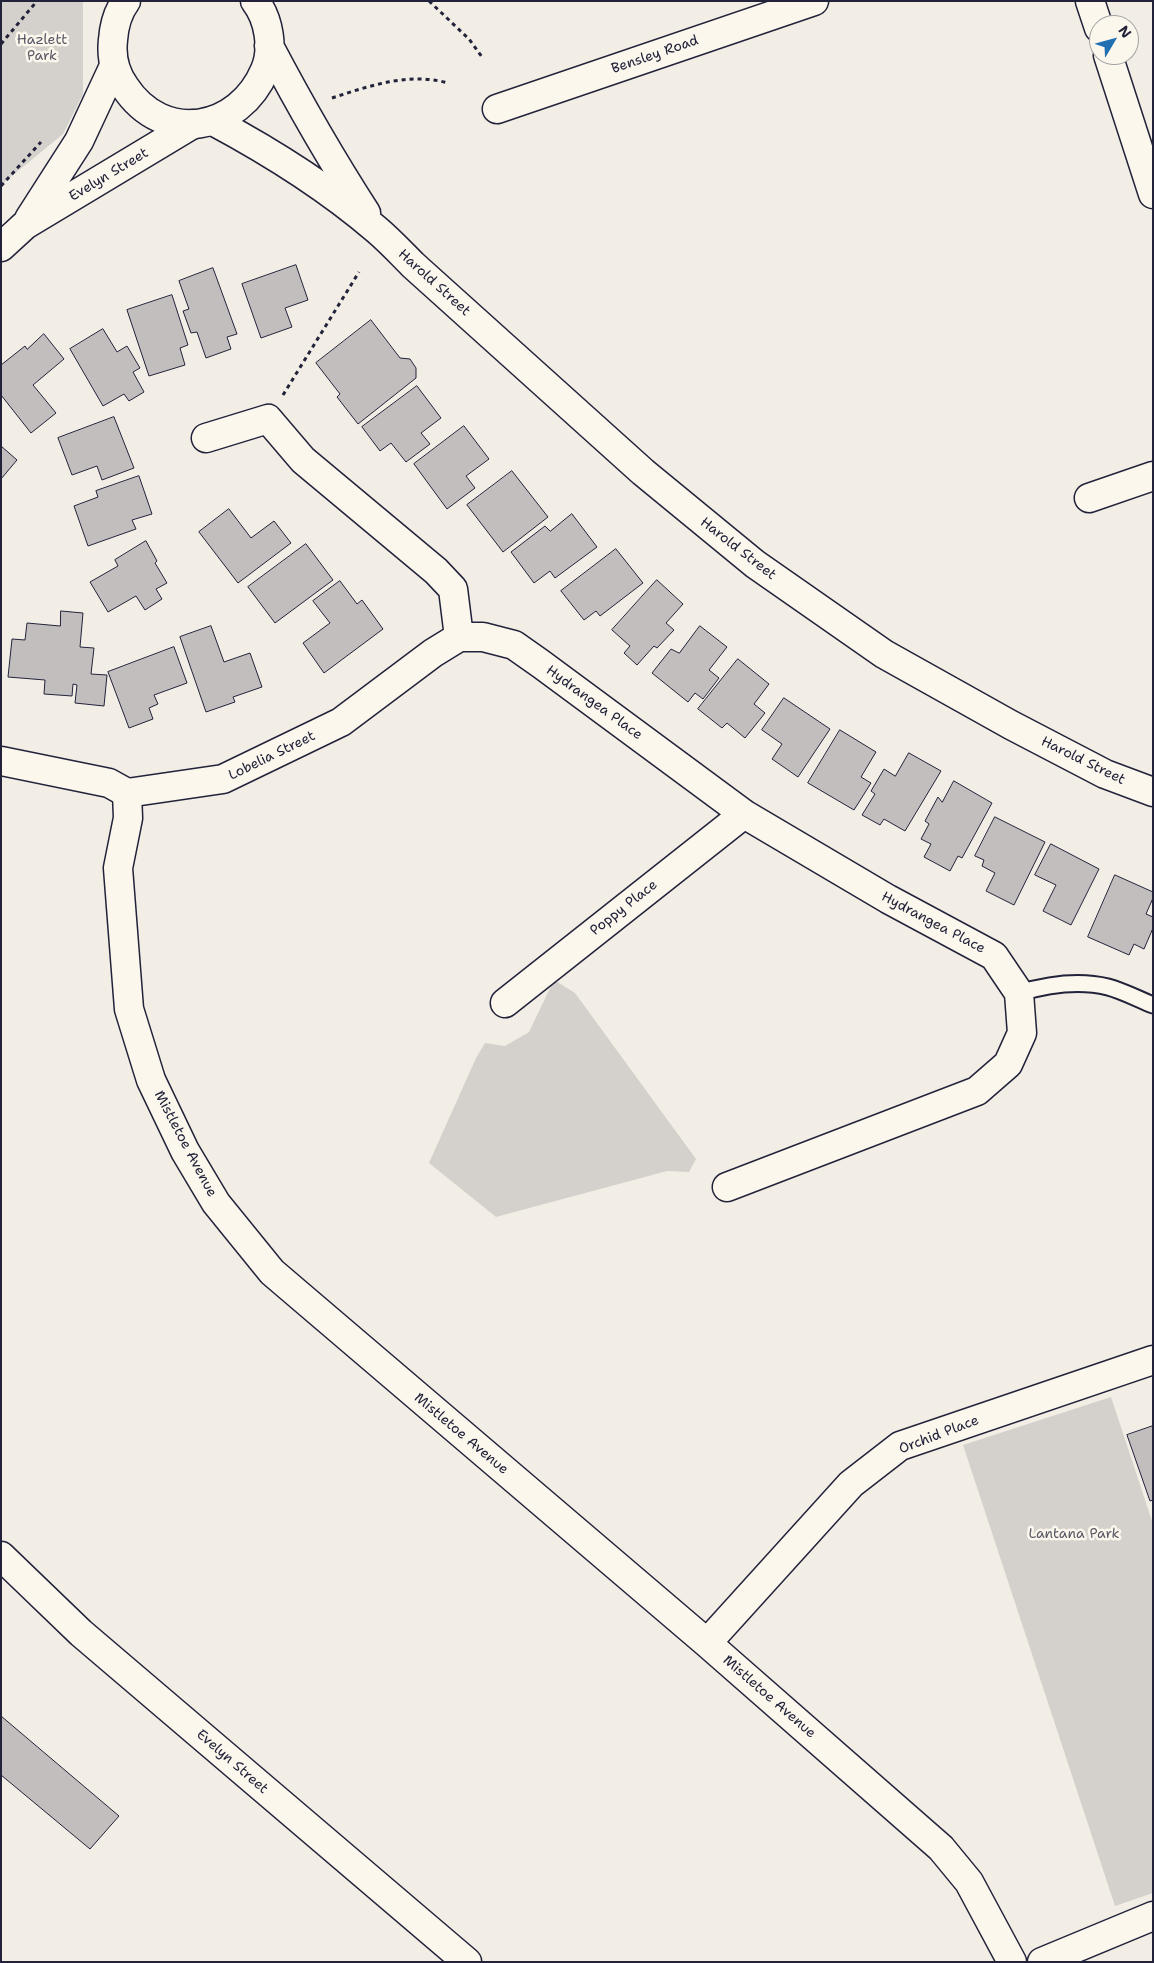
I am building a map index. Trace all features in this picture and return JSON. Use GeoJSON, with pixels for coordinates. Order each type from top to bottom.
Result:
{"type":"FeatureCollection","features":[{"type":"Feature","properties":{"kind":"street"},"geometry":{"type":"LineString","coordinates":[[126,1],[111,14],[114,66],[121,82],[131,97],[159,118],[175,123],[203,123]]}},
{"type":"Feature","properties":{"kind":"street","name":"Harold Street"},"geometry":{"type":"LineString","coordinates":[[255,1],[271,24],[319,138],[378,230]]}},
{"type":"Feature","properties":{"kind":"street","name":"Bensley Road"},"geometry":{"type":"LineString","coordinates":[[497,109],[814,1]]}},
{"type":"Feature","properties":{"kind":"street"},"geometry":{"type":"LineString","coordinates":[[1090,1],[1095,15]]}},
{"type":"Feature","properties":{"kind":"street","name":"Evelyn Street"},"geometry":{"type":"LineString","coordinates":[[1,247],[25,225],[203,123],[231,113],[248,100],[259,84],[267,66],[271,24]]}},
{"type":"Feature","properties":{"kind":"street"},"geometry":{"type":"LineString","coordinates":[[1111,65],[1153,194]]}},
{"type":"Feature","properties":{"kind":"street","name":"Evelyn Street"},"geometry":{"type":"LineString","coordinates":[[25,225],[79,141],[114,66]]}},
{"type":"Feature","properties":{"kind":"street","name":"Harold Street"},"geometry":{"type":"LineString","coordinates":[[203,123],[263,148],[304,174],[378,230],[413,265],[643,472],[755,564],[884,654],[1011,726],[1105,774],[1153,792]]}},
{"type":"Feature","properties":{"kind":"street"},"geometry":{"type":"LineString","coordinates":[[206,438],[268,420],[303,460],[436,571],[453,589],[459,638]]}},
{"type":"Feature","properties":{"kind":"street"},"geometry":{"type":"LineString","coordinates":[[1089,498],[1153,476]]}},
{"type":"Feature","properties":{"kind":"street","name":"Hydrangea Place"},"geometry":{"type":"LineString","coordinates":[[459,638],[483,637],[514,645],[744,814],[888,899],[994,956],[1018,993],[1022,1032],[1008,1064],[977,1091],[727,1187]]}},
{"type":"Feature","properties":{"kind":"street","name":"Lobelia Street"},"geometry":{"type":"LineString","coordinates":[[127,793],[223,779],[341,722],[433,653],[459,638]]}},
{"type":"Feature","properties":{"kind":"street"},"geometry":{"type":"LineString","coordinates":[[1,761],[109,783],[127,793]]}},
{"type":"Feature","properties":{"kind":"street","name":"Mistletoe Avenue"},"geometry":{"type":"LineString","coordinates":[[127,793],[128,818],[118,868],[129,1009],[151,1080],[186,1151],[216,1203],[272,1272],[707,1643],[941,1848],[969,1882],[1012,1962]]}},
{"type":"Feature","properties":{"kind":"street","name":"Poppy Place"},"geometry":{"type":"LineString","coordinates":[[504,1003],[744,814]]}},
{"type":"Feature","properties":{"kind":"street","name":"Orchid Place"},"geometry":{"type":"LineString","coordinates":[[707,1643],[852,1484],[900,1446],[1153,1360]]}},
{"type":"Feature","properties":{"kind":"street","name":"Evelyn Street"},"geometry":{"type":"LineString","coordinates":[[1,1556],[81,1633],[467,1962]]}},
{"type":"Feature","properties":{"kind":"street"},"geometry":{"type":"LineString","coordinates":[[1042,1962],[1085,1942],[1153,1916]]}},
{"type":"Feature","properties":{"kind":"lane"},"geometry":{"type":"LineString","coordinates":[[1018,993],[1048,986],[1070,984],[1108,987],[1153,1005]]}},
{"type":"Feature","properties":{"kind":"path"},"geometry":{"type":"LineString","coordinates":[[1,44],[37,1]]}},
{"type":"Feature","properties":{"kind":"path"},"geometry":{"type":"LineString","coordinates":[[429,1],[469,39],[482,57]]}},
{"type":"Feature","properties":{"kind":"path"},"geometry":{"type":"LineString","coordinates":[[332,98],[374,85],[417,78],[448,83]]}},
{"type":"Feature","properties":{"kind":"path"},"geometry":{"type":"LineString","coordinates":[[1,186],[44,138]]}},
{"type":"Feature","properties":{"kind":"path"},"geometry":{"type":"LineString","coordinates":[[268,420],[359,272]]}},
{"type":"Feature","properties":{"kind":"green space","name":"Hazlett Park"},"geometry":{"type":"Polygon","coordinates":[[[1,1],[83,1],[83,94],[63,134],[1,185],[1,1]]]}},
{"type":"Feature","properties":{"kind":"green space"},"geometry":{"type":"Polygon","coordinates":[[[554,980],[575,993],[696,1159],[689,1172],[667,1171],[496,1217],[429,1163],[476,1058],[485,1043],[505,1046],[529,1032],[554,980]]]}},
{"type":"Feature","properties":{"kind":"green space","name":"Lantana Park"},"geometry":{"type":"Polygon","coordinates":[[[1111,1397],[1153,1524],[1153,1893],[1115,1906],[963,1445],[1111,1397]]]}},
{"type":"Feature","properties":{"kind":"building"},"geometry":{"type":"Polygon","coordinates":[[[296,265],[308,300],[285,308],[292,327],[261,338],[242,284],[296,265]]]}},
{"type":"Feature","properties":{"kind":"building"},"geometry":{"type":"Polygon","coordinates":[[[213,268],[237,334],[227,337],[231,349],[206,358],[197,332],[191,333],[183,311],[189,309],[179,281],[213,268]]]}},
{"type":"Feature","properties":{"kind":"building"},"geometry":{"type":"Polygon","coordinates":[[[172,295],[188,345],[180,348],[185,365],[149,376],[127,310],[172,295]]]}},
{"type":"Feature","properties":{"kind":"building"},"geometry":{"type":"Polygon","coordinates":[[[371,320],[400,358],[410,359],[416,368],[416,378],[358,424],[337,397],[340,394],[316,363],[371,320]]]}},
{"type":"Feature","properties":{"kind":"building"},"geometry":{"type":"Polygon","coordinates":[[[103,329],[117,352],[127,346],[140,368],[133,372],[144,392],[129,401],[124,394],[103,406],[70,349],[103,329]]]}},
{"type":"Feature","properties":{"kind":"building"},"geometry":{"type":"Polygon","coordinates":[[[44,334],[64,359],[33,385],[56,413],[31,433],[1,395],[1,365],[25,346],[27,349],[44,334]]]}},
{"type":"Feature","properties":{"kind":"building"},"geometry":{"type":"Polygon","coordinates":[[[417,386],[441,418],[421,433],[430,444],[406,462],[391,443],[380,451],[362,427],[417,386]]]}},
{"type":"Feature","properties":{"kind":"building"},"geometry":{"type":"Polygon","coordinates":[[[114,417],[134,468],[102,480],[97,466],[72,475],[58,438],[114,417]]]}},
{"type":"Feature","properties":{"kind":"building"},"geometry":{"type":"Polygon","coordinates":[[[464,426],[489,459],[466,476],[475,488],[447,509],[414,464],[464,426]]]}},
{"type":"Feature","properties":{"kind":"building"},"geometry":{"type":"Polygon","coordinates":[[[1,446],[17,460],[1,479],[1,446]]]}},
{"type":"Feature","properties":{"kind":"building"},"geometry":{"type":"Polygon","coordinates":[[[512,471],[548,517],[503,552],[467,505],[512,471]]]}},
{"type":"Feature","properties":{"kind":"building"},"geometry":{"type":"Polygon","coordinates":[[[139,476],[152,514],[132,520],[136,529],[88,546],[74,506],[98,497],[96,491],[139,476]]]}},
{"type":"Feature","properties":{"kind":"building"},"geometry":{"type":"Polygon","coordinates":[[[229,509],[251,538],[274,521],[291,543],[238,583],[199,532],[229,509]]]}},
{"type":"Feature","properties":{"kind":"building"},"geometry":{"type":"Polygon","coordinates":[[[572,514],[597,547],[555,578],[550,571],[534,583],[511,552],[545,526],[550,531],[572,514]]]}},
{"type":"Feature","properties":{"kind":"building"},"geometry":{"type":"Polygon","coordinates":[[[146,541],[157,561],[155,563],[167,583],[156,589],[162,599],[145,610],[136,596],[108,612],[90,582],[118,566],[115,560],[146,541]]]}},
{"type":"Feature","properties":{"kind":"building"},"geometry":{"type":"Polygon","coordinates":[[[306,544],[333,580],[275,623],[248,587],[306,544]]]}},
{"type":"Feature","properties":{"kind":"building"},"geometry":{"type":"Polygon","coordinates":[[[616,549],[643,583],[600,616],[596,611],[584,620],[561,591],[616,549]]]}},
{"type":"Feature","properties":{"kind":"building"},"geometry":{"type":"Polygon","coordinates":[[[657,580],[683,604],[666,623],[674,630],[657,648],[654,646],[637,665],[624,653],[630,646],[612,630],[657,580]]]}},
{"type":"Feature","properties":{"kind":"building"},"geometry":{"type":"Polygon","coordinates":[[[340,581],[357,604],[362,600],[383,629],[324,673],[303,643],[330,623],[313,601],[340,581]]]}},
{"type":"Feature","properties":{"kind":"building"},"geometry":{"type":"Polygon","coordinates":[[[61,611],[83,613],[80,647],[94,648],[91,674],[107,675],[104,706],[75,703],[77,685],[73,684],[72,696],[44,694],[45,680],[8,677],[12,639],[25,640],[27,623],[60,626],[61,611]]]}},
{"type":"Feature","properties":{"kind":"building"},"geometry":{"type":"Polygon","coordinates":[[[211,626],[224,662],[250,653],[262,687],[233,697],[235,702],[206,712],[180,637],[211,626]]]}},
{"type":"Feature","properties":{"kind":"building"},"geometry":{"type":"Polygon","coordinates":[[[700,626],[727,647],[709,670],[719,678],[703,699],[695,693],[688,702],[652,673],[671,649],[679,653],[700,626]]]}},
{"type":"Feature","properties":{"kind":"building"},"geometry":{"type":"Polygon","coordinates":[[[174,647],[187,683],[154,695],[158,704],[149,708],[153,719],[129,728],[108,672],[174,647]]]}},
{"type":"Feature","properties":{"kind":"building"},"geometry":{"type":"Polygon","coordinates":[[[738,659],[769,684],[754,704],[765,713],[745,738],[727,723],[722,728],[698,709],[738,659]]]}},
{"type":"Feature","properties":{"kind":"building"},"geometry":{"type":"Polygon","coordinates":[[[784,698],[830,729],[798,777],[772,759],[782,744],[762,730],[784,698]]]}},
{"type":"Feature","properties":{"kind":"building"},"geometry":{"type":"Polygon","coordinates":[[[840,730],[876,752],[861,777],[871,783],[854,810],[808,783],[840,730]]]}},
{"type":"Feature","properties":{"kind":"building"},"geometry":{"type":"Polygon","coordinates":[[[909,753],[941,771],[905,831],[884,819],[880,825],[862,815],[875,794],[871,791],[884,769],[895,776],[909,753]]]}},
{"type":"Feature","properties":{"kind":"building"},"geometry":{"type":"Polygon","coordinates":[[[954,781],[992,803],[962,858],[958,856],[950,871],[924,857],[931,844],[921,839],[929,824],[925,821],[938,797],[942,802],[954,781]]]}},
{"type":"Feature","properties":{"kind":"building"},"geometry":{"type":"Polygon","coordinates":[[[995,817],[1045,842],[1014,905],[986,891],[995,873],[982,866],[984,860],[975,856],[995,817]]]}},
{"type":"Feature","properties":{"kind":"building"},"geometry":{"type":"Polygon","coordinates":[[[1051,844],[1099,869],[1071,925],[1043,911],[1056,885],[1035,875],[1051,844]]]}},
{"type":"Feature","properties":{"kind":"building"},"geometry":{"type":"Polygon","coordinates":[[[1115,875],[1153,892],[1153,898],[1146,914],[1153,917],[1153,928],[1144,949],[1134,944],[1129,955],[1088,937],[1115,875]]]}},
{"type":"Feature","properties":{"kind":"building"},"geometry":{"type":"Polygon","coordinates":[[[1153,1426],[1153,1500],[1150,1501],[1127,1435],[1153,1426]]]}},
{"type":"Feature","properties":{"kind":"building"},"geometry":{"type":"Polygon","coordinates":[[[1,1716],[119,1816],[90,1849],[1,1775],[1,1716]]]}}]}
